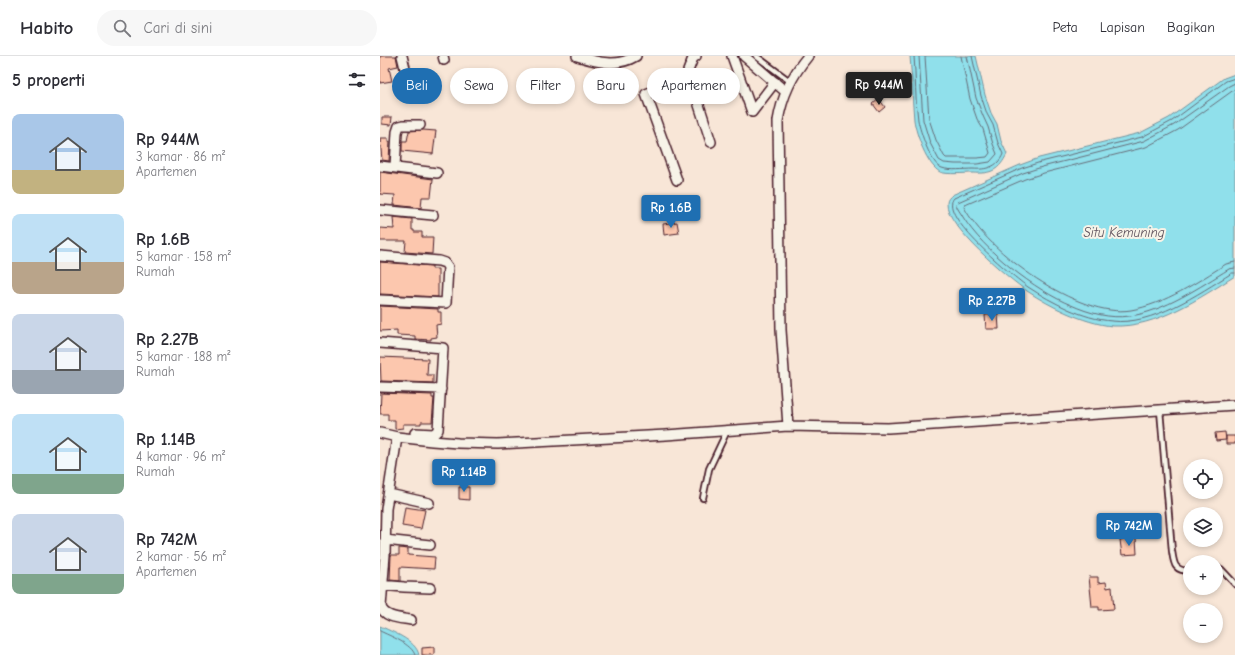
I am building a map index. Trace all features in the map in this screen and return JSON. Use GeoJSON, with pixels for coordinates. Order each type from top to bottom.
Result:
{"type":"FeatureCollection","features":[{"type":"Feature","properties":{"kind":"street"},"geometry":{"type":"LineString","coordinates":[[402,56],[405,68]]}},
{"type":"Feature","properties":{"kind":"street"},"geometry":{"type":"LineString","coordinates":[[577,56],[595,58],[608,64],[619,63],[634,57]]}},
{"type":"Feature","properties":{"kind":"street"},"geometry":{"type":"LineString","coordinates":[[689,68],[692,58],[696,56]]}},
{"type":"Feature","properties":{"kind":"street"},"geometry":{"type":"LineString","coordinates":[[732,56],[752,112],[775,82]]}},
{"type":"Feature","properties":{"kind":"street"},"geometry":{"type":"LineString","coordinates":[[744,56],[786,92]]}},
{"type":"Feature","properties":{"kind":"street"},"geometry":{"type":"LineString","coordinates":[[788,426],[780,330],[778,121],[786,92],[797,71],[808,56]]}},
{"type":"Feature","properties":{"kind":"street"},"geometry":{"type":"LineString","coordinates":[[649,104],[676,180]]}},
{"type":"Feature","properties":{"kind":"street"},"geometry":{"type":"LineString","coordinates":[[698,104],[711,142]]}},
{"type":"Feature","properties":{"kind":"street"},"geometry":{"type":"LineString","coordinates":[[395,167],[397,132],[399,126],[420,125]]}},
{"type":"Feature","properties":{"kind":"street"},"geometry":{"type":"LineString","coordinates":[[380,166],[438,172]]}},
{"type":"Feature","properties":{"kind":"street"},"geometry":{"type":"LineString","coordinates":[[380,210],[433,215]]}},
{"type":"Feature","properties":{"kind":"street"},"geometry":{"type":"LineString","coordinates":[[380,256],[439,261],[446,264],[448,267],[446,303],[380,300]]}},
{"type":"Feature","properties":{"kind":"street"},"geometry":{"type":"LineString","coordinates":[[380,343],[443,348],[437,433],[410,433],[380,428]]}},
{"type":"Feature","properties":{"kind":"street"},"geometry":{"type":"LineString","coordinates":[[380,387],[441,389]]}},
{"type":"Feature","properties":{"kind":"street"},"geometry":{"type":"LineString","coordinates":[[380,433],[397,437],[458,443],[498,444],[727,431],[788,426],[888,428],[1235,405]]}},
{"type":"Feature","properties":{"kind":"street"},"geometry":{"type":"LineString","coordinates":[[397,437],[386,509],[381,607],[382,610],[388,615],[411,620]]}},
{"type":"Feature","properties":{"kind":"street"},"geometry":{"type":"LineString","coordinates":[[389,494],[429,503]]}},
{"type":"Feature","properties":{"kind":"street"},"geometry":{"type":"LineString","coordinates":[[385,540],[430,545]]}},
{"type":"Feature","properties":{"kind":"street"},"geometry":{"type":"LineString","coordinates":[[382,585],[430,588]]}},
{"type":"Feature","properties":{"kind":"lane"},"geometry":{"type":"LineString","coordinates":[[756,56],[791,82]]}},
{"type":"Feature","properties":{"kind":"lane"},"geometry":{"type":"LineString","coordinates":[[1160,410],[1172,551],[1177,568],[1183,571]]}},
{"type":"Feature","properties":{"kind":"lane"},"geometry":{"type":"LineString","coordinates":[[703,498],[709,469],[727,431]]}},
{"type":"Feature","properties":{"kind":"lane"},"geometry":{"type":"LineString","coordinates":[[1223,570],[1235,584]]}},
{"type":"Feature","properties":{"kind":"water"},"geometry":{"type":"Polygon","coordinates":[[[910,56],[976,56],[985,95],[1007,154],[998,167],[985,173],[956,174],[940,172],[931,163],[923,149],[914,120],[910,56]]]}},
{"type":"Feature","properties":{"kind":"water","name":"Situ Kemuning"},"geometry":{"type":"Polygon","coordinates":[[[1235,74],[1235,276],[1177,310],[1145,322],[1113,326],[1090,321],[1067,313],[1036,297],[1018,285],[993,264],[967,237],[949,213],[947,202],[952,195],[1039,158],[1140,133],[1169,118],[1224,78],[1235,74]]]}},
{"type":"Feature","properties":{"kind":"water"},"geometry":{"type":"Polygon","coordinates":[[[380,626],[409,641],[417,650],[419,655],[380,655],[380,626]]]}},
{"type":"Feature","properties":{"kind":"building"},"geometry":{"type":"Polygon","coordinates":[[[380,56],[396,56],[398,66],[389,68],[392,81],[380,83],[380,56]]]}},
{"type":"Feature","properties":{"kind":"building"},"geometry":{"type":"Polygon","coordinates":[[[879,99],[885,107],[879,112],[873,104],[879,99]]]}},
{"type":"Feature","properties":{"kind":"building"},"geometry":{"type":"Polygon","coordinates":[[[382,117],[392,117],[391,125],[382,124],[382,117]]]}},
{"type":"Feature","properties":{"kind":"building"},"geometry":{"type":"Polygon","coordinates":[[[409,131],[436,131],[433,154],[402,151],[402,141],[407,141],[409,131]]]}},
{"type":"Feature","properties":{"kind":"building"},"geometry":{"type":"Polygon","coordinates":[[[380,138],[388,138],[388,142],[390,141],[389,161],[382,160],[380,138]]]}},
{"type":"Feature","properties":{"kind":"building"},"geometry":{"type":"Polygon","coordinates":[[[380,172],[433,179],[431,197],[422,197],[421,208],[394,205],[395,195],[380,194],[380,172]]]}},
{"type":"Feature","properties":{"kind":"building"},"geometry":{"type":"Polygon","coordinates":[[[393,217],[412,219],[412,230],[414,230],[414,232],[422,232],[422,237],[433,237],[432,254],[405,252],[406,241],[380,241],[380,228],[394,229],[393,217]]]}},
{"type":"Feature","properties":{"kind":"building"},"geometry":{"type":"Polygon","coordinates":[[[677,222],[679,233],[664,235],[663,224],[677,222]]]}},
{"type":"Feature","properties":{"kind":"building"},"geometry":{"type":"Polygon","coordinates":[[[380,262],[432,266],[432,269],[438,269],[438,297],[380,294],[380,262]]]}},
{"type":"Feature","properties":{"kind":"building"},"geometry":{"type":"Polygon","coordinates":[[[380,306],[438,309],[438,312],[441,312],[441,324],[436,325],[437,337],[431,338],[431,340],[415,339],[415,336],[397,335],[397,330],[380,331],[380,306]]]}},
{"type":"Feature","properties":{"kind":"building"},"geometry":{"type":"Polygon","coordinates":[[[998,314],[999,329],[986,329],[985,315],[998,314]]]}},
{"type":"Feature","properties":{"kind":"building"},"geometry":{"type":"Polygon","coordinates":[[[380,357],[428,359],[427,375],[433,375],[433,383],[381,381],[380,357]]]}},
{"type":"Feature","properties":{"kind":"building"},"geometry":{"type":"Polygon","coordinates":[[[381,393],[432,395],[432,398],[434,398],[432,422],[421,422],[421,424],[403,424],[403,428],[395,429],[395,420],[388,420],[388,414],[380,414],[381,393]]]}},
{"type":"Feature","properties":{"kind":"building"},"geometry":{"type":"Polygon","coordinates":[[[1225,432],[1226,440],[1216,441],[1215,433],[1225,432]]]}},
{"type":"Feature","properties":{"kind":"building"},"geometry":{"type":"Polygon","coordinates":[[[1226,436],[1235,436],[1235,444],[1226,444],[1226,436]]]}},
{"type":"Feature","properties":{"kind":"building"},"geometry":{"type":"Polygon","coordinates":[[[459,487],[469,487],[469,500],[459,499],[459,487]]]}},
{"type":"Feature","properties":{"kind":"building"},"geometry":{"type":"Polygon","coordinates":[[[405,507],[425,510],[421,529],[402,526],[405,507]]]}},
{"type":"Feature","properties":{"kind":"building"},"geometry":{"type":"Polygon","coordinates":[[[1136,538],[1137,554],[1122,555],[1120,540],[1136,538]]]}},
{"type":"Feature","properties":{"kind":"building"},"geometry":{"type":"Polygon","coordinates":[[[399,548],[408,549],[408,555],[435,557],[434,569],[400,567],[400,581],[390,580],[391,555],[399,555],[399,548]]]}},
{"type":"Feature","properties":{"kind":"building"},"geometry":{"type":"Polygon","coordinates":[[[1089,577],[1098,577],[1098,583],[1106,582],[1107,588],[1112,587],[1114,609],[1099,610],[1099,607],[1092,607],[1089,577]]]}},
{"type":"Feature","properties":{"kind":"building"},"geometry":{"type":"Polygon","coordinates":[[[434,647],[434,655],[422,655],[422,648],[434,647]]]}}]}
